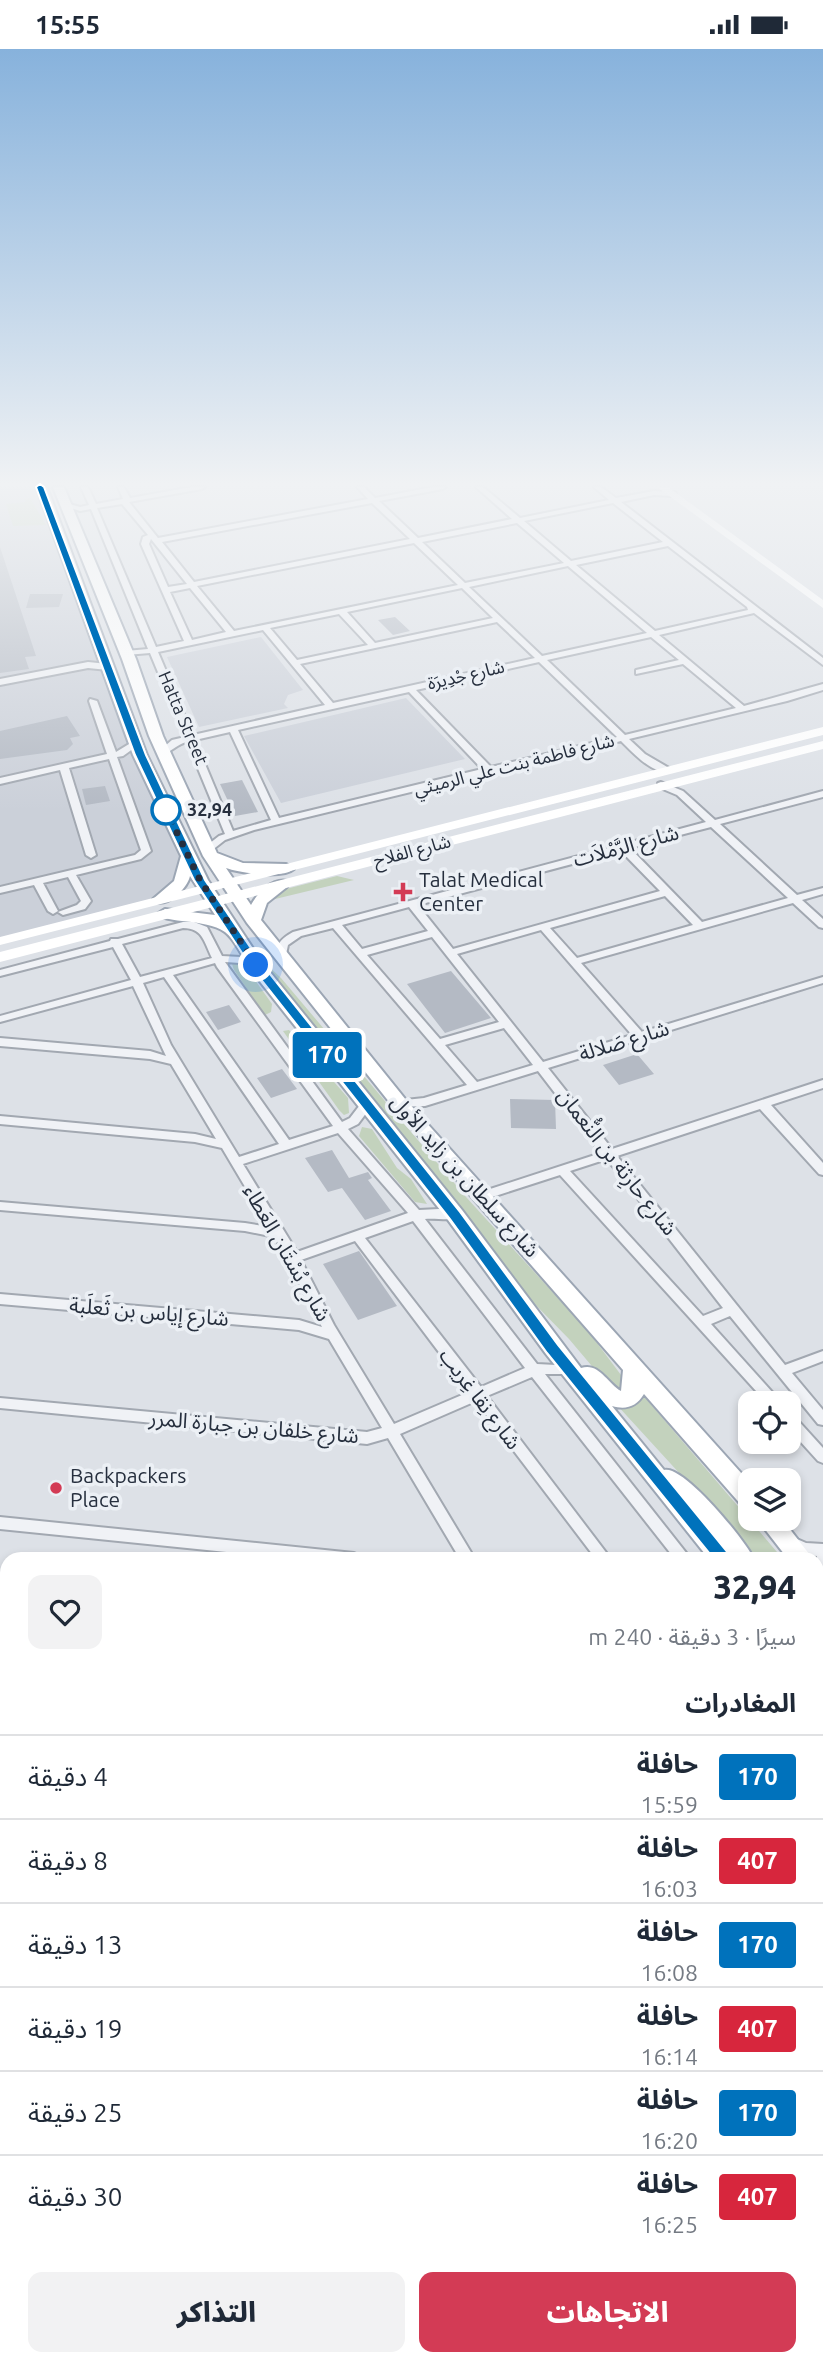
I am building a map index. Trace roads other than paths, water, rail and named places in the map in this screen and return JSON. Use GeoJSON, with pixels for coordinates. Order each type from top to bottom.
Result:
{"type":"FeatureCollection","features":[{"type":"Feature","properties":{"kind":"main road","name":"شارع سلطان بن زايد الأول"},"geometry":{"type":"LineString","coordinates":[[81,595],[139,749],[187,857],[256,965],[455,1215],[570,1370],[717,1552]]}},
{"type":"Feature","properties":{"kind":"main road","name":"شارع سلطان بن زايد الأول"},"geometry":{"type":"LineString","coordinates":[[107,595],[131,655],[163,752],[210,852],[253,920],[406,1112],[738,1485]]}},
{"type":"Feature","properties":{"kind":"main road","name":"شارع الفلاح"},"geometry":{"type":"LineString","coordinates":[[0,941],[163,907],[650,774],[823,731]]}},
{"type":"Feature","properties":{"kind":"main road","name":"شارع الفلاح"},"geometry":{"type":"LineString","coordinates":[[283,876],[662,785],[679,787],[823,745]]}},
{"type":"Feature","properties":{"kind":"main road"},"geometry":{"type":"LineString","coordinates":[[210,852],[241,868],[283,876]]}},
{"type":"Feature","properties":{"kind":"main road"},"geometry":{"type":"LineString","coordinates":[[187,857],[181,883],[163,907],[206,917],[233,930]]}},
{"type":"Feature","properties":{"kind":"main road"},"geometry":{"type":"LineString","coordinates":[[253,920],[260,901],[283,876]]}},
{"type":"Feature","properties":{"kind":"main road","name":"شارع الفلاح"},"geometry":{"type":"LineString","coordinates":[[0,957],[88,934],[163,907]]}},
{"type":"Feature","properties":{"kind":"main road"},"geometry":{"type":"LineString","coordinates":[[548,1342],[562,1346],[615,1400],[626,1400],[633,1396],[634,1368]]}},
{"type":"Feature","properties":{"kind":"main road"},"geometry":{"type":"LineString","coordinates":[[649,1467],[678,1483],[737,1552]]}},
{"type":"Feature","properties":{"kind":"main road"},"geometry":{"type":"LineString","coordinates":[[779,1531],[796,1552]]}},
{"type":"Feature","properties":{"kind":"street","name":"Hatta Street"},"geometry":{"type":"LineString","coordinates":[[131,595],[230,834]]}},
{"type":"Feature","properties":{"kind":"street"},"geometry":{"type":"LineString","coordinates":[[169,595],[188,643]]}},
{"type":"Feature","properties":{"kind":"street"},"geometry":{"type":"LineString","coordinates":[[200,595],[232,634]]}},
{"type":"Feature","properties":{"kind":"street"},"geometry":{"type":"LineString","coordinates":[[131,655],[419,595]]}},
{"type":"Feature","properties":{"kind":"street"},"geometry":{"type":"LineString","coordinates":[[474,595],[642,756],[666,770]]}},
{"type":"Feature","properties":{"kind":"street"},"geometry":{"type":"LineString","coordinates":[[607,595],[742,709]]}},
{"type":"Feature","properties":{"kind":"street"},"geometry":{"type":"LineString","coordinates":[[737,595],[823,662]]}},
{"type":"Feature","properties":{"kind":"street","name":"شارع جْدِيرَة"},"geometry":{"type":"LineString","coordinates":[[163,752],[174,742],[746,613],[752,610],[750,605]]}},
{"type":"Feature","properties":{"kind":"street"},"geometry":{"type":"LineString","coordinates":[[341,611],[373,646]]}},
{"type":"Feature","properties":{"kind":"street"},"geometry":{"type":"LineString","coordinates":[[295,663],[500,619]]}},
{"type":"Feature","properties":{"kind":"street"},"geometry":{"type":"LineString","coordinates":[[265,627],[331,707]]}},
{"type":"Feature","properties":{"kind":"street"},"geometry":{"type":"LineString","coordinates":[[0,683],[105,661]]}},
{"type":"Feature","properties":{"kind":"street"},"geometry":{"type":"LineString","coordinates":[[639,672],[685,661]]}},
{"type":"Feature","properties":{"kind":"street","name":"شارع فاطمة بنت علي الرميثي"},"geometry":{"type":"LineString","coordinates":[[210,852],[230,834],[823,687]]}},
{"type":"Feature","properties":{"kind":"street"},"geometry":{"type":"LineString","coordinates":[[410,688],[489,771]]}},
{"type":"Feature","properties":{"kind":"street"},"geometry":{"type":"LineString","coordinates":[[0,890],[138,857],[144,853],[146,846],[116,755],[93,701]]}},
{"type":"Feature","properties":{"kind":"street"},"geometry":{"type":"LineString","coordinates":[[233,729],[276,822]]}},
{"type":"Feature","properties":{"kind":"street"},"geometry":{"type":"LineString","coordinates":[[156,736],[174,742]]}},
{"type":"Feature","properties":{"kind":"street"},"geometry":{"type":"LineString","coordinates":[[0,781],[139,749]]}},
{"type":"Feature","properties":{"kind":"street"},"geometry":{"type":"LineString","coordinates":[[642,756],[650,774]]}},
{"type":"Feature","properties":{"kind":"street"},"geometry":{"type":"LineString","coordinates":[[64,767],[92,855]]}},
{"type":"Feature","properties":{"kind":"street"},"geometry":{"type":"LineString","coordinates":[[679,787],[713,823],[823,925]]}},
{"type":"Feature","properties":{"kind":"street","name":"شارع الرَّمْلاَت"},"geometry":{"type":"LineString","coordinates":[[281,957],[282,946],[290,937],[823,794]]}},
{"type":"Feature","properties":{"kind":"street"},"geometry":{"type":"LineString","coordinates":[[623,847],[700,926]]}},
{"type":"Feature","properties":{"kind":"street"},"geometry":{"type":"LineString","coordinates":[[37,881],[58,911],[81,907],[86,901],[69,872]]}},
{"type":"Feature","properties":{"kind":"street"},"geometry":{"type":"LineString","coordinates":[[575,962],[823,891]]}},
{"type":"Feature","properties":{"kind":"street"},"geometry":{"type":"LineString","coordinates":[[450,953],[666,892]]}},
{"type":"Feature","properties":{"kind":"street","name":"شارع حارِثة بن النُّعمان"},"geometry":{"type":"LineString","coordinates":[[412,904],[732,1310],[823,1420]]}},
{"type":"Feature","properties":{"kind":"street"},"geometry":{"type":"LineString","coordinates":[[335,924],[475,1087]]}},
{"type":"Feature","properties":{"kind":"street"},"geometry":{"type":"LineString","coordinates":[[0,973],[183,925],[194,926],[205,932],[219,959],[340,1128],[416,1215],[679,1552]]}},
{"type":"Feature","properties":{"kind":"street"},"geometry":{"type":"LineString","coordinates":[[544,927],[639,1036]]}},
{"type":"Feature","properties":{"kind":"street"},"geometry":{"type":"LineString","coordinates":[[360,953],[434,933]]}},
{"type":"Feature","properties":{"kind":"street"},"geometry":{"type":"LineString","coordinates":[[63,955],[88,934]]}},
{"type":"Feature","properties":{"kind":"street","name":"شارع بُسْتَان العَطاء"},"geometry":{"type":"LineString","coordinates":[[115,941],[165,1045],[294,1258],[334,1335],[461,1552]]}},
{"type":"Feature","properties":{"kind":"street"},"geometry":{"type":"LineString","coordinates":[[0,1019],[219,959],[241,960],[256,965]]}},
{"type":"Feature","properties":{"kind":"street"},"geometry":{"type":"LineString","coordinates":[[166,972],[286,1145]]}},
{"type":"Feature","properties":{"kind":"street","name":"شارع صَلالة"},"geometry":{"type":"LineString","coordinates":[[406,1112],[425,1102],[823,981]]}},
{"type":"Feature","properties":{"kind":"street"},"geometry":{"type":"LineString","coordinates":[[438,1043],[507,1023]]}},
{"type":"Feature","properties":{"kind":"street"},"geometry":{"type":"LineString","coordinates":[[0,1042],[150,1055],[176,1062]]}},
{"type":"Feature","properties":{"kind":"street"},"geometry":{"type":"LineString","coordinates":[[150,1055],[165,1045]]}},
{"type":"Feature","properties":{"kind":"street"},"geometry":{"type":"LineString","coordinates":[[482,1196],[823,1084]]}},
{"type":"Feature","properties":{"kind":"street"},"geometry":{"type":"LineString","coordinates":[[406,1112],[425,1102]]}},
{"type":"Feature","properties":{"kind":"street"},"geometry":{"type":"LineString","coordinates":[[762,1103],[823,1171]]}},
{"type":"Feature","properties":{"kind":"street"},"geometry":{"type":"LineString","coordinates":[[235,1162],[340,1128],[354,1121],[367,1104]]}},
{"type":"Feature","properties":{"kind":"street"},"geometry":{"type":"LineString","coordinates":[[0,1120],[195,1138],[224,1145]]}},
{"type":"Feature","properties":{"kind":"street"},"geometry":{"type":"LineString","coordinates":[[195,1138],[215,1128]]}},
{"type":"Feature","properties":{"kind":"street"},"geometry":{"type":"LineString","coordinates":[[562,1170],[764,1391]]}},
{"type":"Feature","properties":{"kind":"street"},"geometry":{"type":"LineString","coordinates":[[0,1206],[245,1227],[278,1233]]}},
{"type":"Feature","properties":{"kind":"street"},"geometry":{"type":"LineString","coordinates":[[245,1227],[258,1219],[263,1209]]}},
{"type":"Feature","properties":{"kind":"street"},"geometry":{"type":"LineString","coordinates":[[294,1258],[416,1215],[455,1215]]}},
{"type":"Feature","properties":{"kind":"street","name":"شارع نِقا غِريب"},"geometry":{"type":"LineString","coordinates":[[358,1237],[476,1395],[599,1552]]}},
{"type":"Feature","properties":{"kind":"street","name":"شارع إياس بن ثَعلَبة"},"geometry":{"type":"LineString","coordinates":[[0,1299],[299,1325],[334,1335]]}},
{"type":"Feature","properties":{"kind":"street"},"geometry":{"type":"LineString","coordinates":[[702,1322],[732,1310]]}},
{"type":"Feature","properties":{"kind":"street"},"geometry":{"type":"LineString","coordinates":[[299,1325],[315,1320],[322,1313]]}},
{"type":"Feature","properties":{"kind":"street","name":"شارع خلفان بن جبارة المرر"},"geometry":{"type":"LineString","coordinates":[[535,1369],[548,1342]]}},
{"type":"Feature","properties":{"kind":"street"},"geometry":{"type":"LineString","coordinates":[[783,1371],[823,1356]]}},
{"type":"Feature","properties":{"kind":"street","name":"شارع خلفان بن جبارة المرر"},"geometry":{"type":"LineString","coordinates":[[0,1403],[359,1438],[392,1431],[535,1369],[570,1370]]}},
{"type":"Feature","properties":{"kind":"street"},"geometry":{"type":"LineString","coordinates":[[801,1433],[823,1457]]}},
{"type":"Feature","properties":{"kind":"street"},"geometry":{"type":"LineString","coordinates":[[0,1523],[285,1552]]}},
{"type":"Feature","properties":{"kind":"street"},"geometry":{"type":"LineString","coordinates":[[786,1539],[804,1549],[823,1550]]}},
{"type":"Feature","properties":{"kind":"place","name":"32,94"},"geometry":{"type":"Point","coordinates":[166,810]}},
{"type":"Feature","properties":{"kind":"place","name":"Talat Medical Center"},"geometry":{"type":"Point","coordinates":[403,892]}},
{"type":"Feature","properties":{"kind":"place","name":"Backpackers Place"},"geometry":{"type":"Point","coordinates":[56,1488]}}]}
